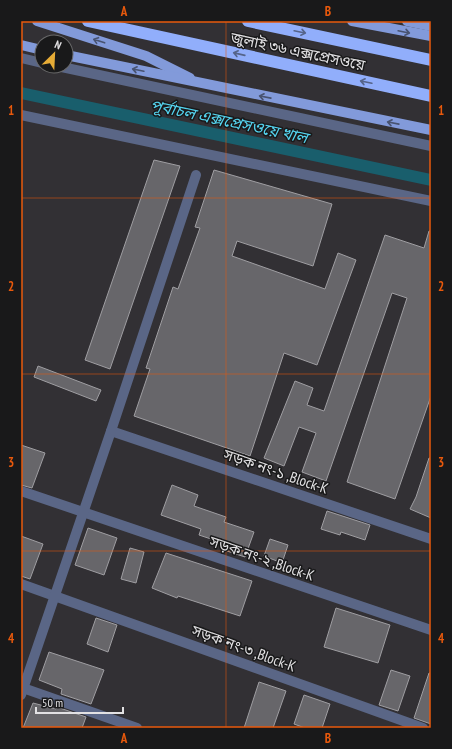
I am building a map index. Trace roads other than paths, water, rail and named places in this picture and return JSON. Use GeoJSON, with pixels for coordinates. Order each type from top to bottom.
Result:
{"type":"FeatureCollection","features":[{"type":"Feature","properties":{"kind":"highway","name":"জুলাই ৩৬ এক্সপ্রেসওয়ে"},"geometry":{"type":"LineString","coordinates":[[88,21],[431,96]]}},
{"type":"Feature","properties":{"kind":"highway","name":"জুলাই ৩৬ এক্সপ্রেসওয়ে"},"geometry":{"type":"LineString","coordinates":[[248,21],[431,60]]}},
{"type":"Feature","properties":{"kind":"main road"},"geometry":{"type":"LineString","coordinates":[[37,21],[146,56],[171,67],[199,83]]}},
{"type":"Feature","properties":{"kind":"main road"},"geometry":{"type":"LineString","coordinates":[[352,21],[431,36]]}},
{"type":"Feature","properties":{"kind":"main road"},"geometry":{"type":"LineString","coordinates":[[407,21],[431,26]]}},
{"type":"Feature","properties":{"kind":"main road"},"geometry":{"type":"LineString","coordinates":[[21,45],[34,48]]}},
{"type":"Feature","properties":{"kind":"main road"},"geometry":{"type":"LineString","coordinates":[[74,57],[431,130]]}},
{"type":"Feature","properties":{"kind":"street"},"geometry":{"type":"LineString","coordinates":[[21,58],[34,61]]}},
{"type":"Feature","properties":{"kind":"street"},"geometry":{"type":"LineString","coordinates":[[74,69],[431,146]]}},
{"type":"Feature","properties":{"kind":"street"},"geometry":{"type":"LineString","coordinates":[[21,115],[431,201]]}},
{"type":"Feature","properties":{"kind":"street"},"geometry":{"type":"LineString","coordinates":[[137,728],[22,692],[24,674],[55,596],[196,175]]}},
{"type":"Feature","properties":{"kind":"street","name":"সড়ক নং-১ ,Block-K"},"geometry":{"type":"LineString","coordinates":[[111,431],[431,539]]}},
{"type":"Feature","properties":{"kind":"street","name":"সড়ক নং-২ ,Block-K"},"geometry":{"type":"LineString","coordinates":[[21,491],[83,514],[431,630]]}},
{"type":"Feature","properties":{"kind":"street","name":"সড়ক নং-৩ ,Block-K"},"geometry":{"type":"LineString","coordinates":[[21,584],[423,728]]}},
{"type":"Feature","properties":{"kind":"waterway","name":"পূর্বাচল এক্সপ্রেসওয়ে খাল"},"geometry":{"type":"LineString","coordinates":[[21,93],[431,180]]}}]}
